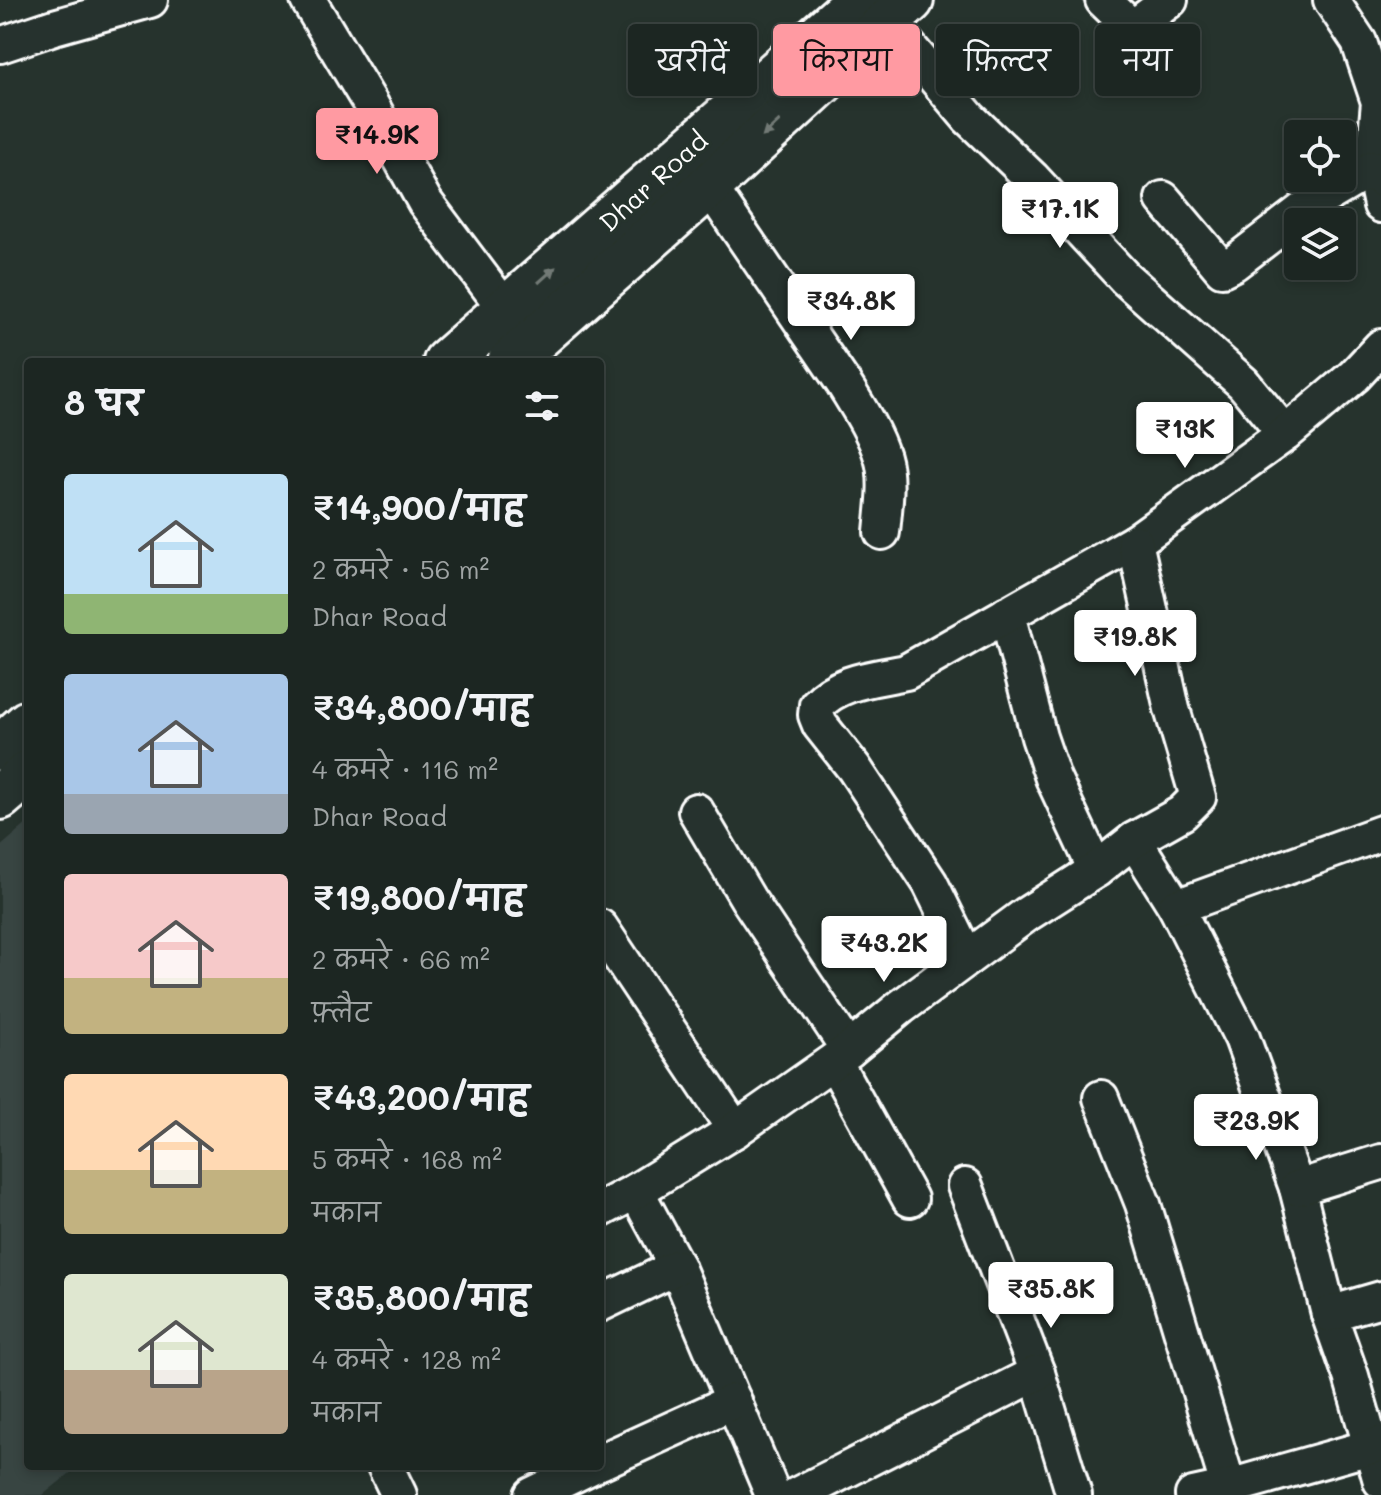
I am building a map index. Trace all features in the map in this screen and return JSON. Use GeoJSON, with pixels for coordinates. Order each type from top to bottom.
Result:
{"type":"FeatureCollection","features":[{"type":"Feature","properties":{"kind":"main road","name":"Dhar Road"},"geometry":{"type":"LineString","coordinates":[[451,358],[886,7]]}},
{"type":"Feature","properties":{"kind":"main road","name":"Dhar Road"},"geometry":{"type":"LineString","coordinates":[[515,358],[709,186],[886,7]]}},
{"type":"Feature","properties":{"kind":"main road"},"geometry":{"type":"LineString","coordinates":[[0,748],[24,727]]}},
{"type":"Feature","properties":{"kind":"main road"},"geometry":{"type":"LineString","coordinates":[[0,797],[24,776]]}},
{"type":"Feature","properties":{"kind":"street"},"geometry":{"type":"LineString","coordinates":[[0,45],[50,14],[150,0]]}},
{"type":"Feature","properties":{"kind":"street"},"geometry":{"type":"LineString","coordinates":[[308,0],[425,202],[507,311]]}},
{"type":"Feature","properties":{"kind":"street"},"geometry":{"type":"LineString","coordinates":[[1103,0],[1127,23],[1138,24],[1170,0]]}},
{"type":"Feature","properties":{"kind":"street"},"geometry":{"type":"LineString","coordinates":[[1331,0],[1359,42],[1380,101],[1377,173],[1381,205]]}},
{"type":"Feature","properties":{"kind":"street"},"geometry":{"type":"LineString","coordinates":[[886,7],[969,118],[1033,179],[1125,278],[1243,383],[1285,434]]}},
{"type":"Feature","properties":{"kind":"street"},"geometry":{"type":"LineString","coordinates":[[1163,199],[1222,269],[1307,207],[1377,173]]}},
{"type":"Feature","properties":{"kind":"street"},"geometry":{"type":"LineString","coordinates":[[709,186],[864,418],[883,459],[885,493],[882,532]]}},
{"type":"Feature","properties":{"kind":"street"},"geometry":{"type":"LineString","coordinates":[[967,958],[930,883],[854,768],[820,725],[816,715],[817,705],[841,688],[870,678],[906,672],[1135,542],[1285,434],[1354,376],[1381,347]]}},
{"type":"Feature","properties":{"kind":"street"},"geometry":{"type":"LineString","coordinates":[[773,1495],[677,1267],[612,1197],[735,1130],[842,1056],[901,1007],[1027,914],[1096,870],[1134,840],[1182,813],[1198,797],[1172,709],[1135,542]]}},
{"type":"Feature","properties":{"kind":"street"},"geometry":{"type":"LineString","coordinates":[[1007,614],[1039,737],[1053,778],[1096,870]]}},
{"type":"Feature","properties":{"kind":"street"},"geometry":{"type":"LineString","coordinates":[[696,811],[842,1056],[910,1199]]}},
{"type":"Feature","properties":{"kind":"street"},"geometry":{"type":"LineString","coordinates":[[1176,907],[1381,833]]}},
{"type":"Feature","properties":{"kind":"street"},"geometry":{"type":"LineString","coordinates":[[1134,840],[1176,907],[1242,1038],[1297,1188],[1329,1314],[1377,1445],[1381,1481]]}},
{"type":"Feature","properties":{"kind":"street"},"geometry":{"type":"LineString","coordinates":[[604,933],[735,1130]]}},
{"type":"Feature","properties":{"kind":"street"},"geometry":{"type":"LineString","coordinates":[[1101,1098],[1143,1204],[1230,1491]]}},
{"type":"Feature","properties":{"kind":"street"},"geometry":{"type":"LineString","coordinates":[[1297,1188],[1381,1162]]}},
{"type":"Feature","properties":{"kind":"street"},"geometry":{"type":"LineString","coordinates":[[965,1186],[1037,1373],[1074,1495]]}},
{"type":"Feature","properties":{"kind":"street"},"geometry":{"type":"LineString","coordinates":[[604,1302],[677,1267]]}},
{"type":"Feature","properties":{"kind":"street"},"geometry":{"type":"LineString","coordinates":[[1329,1314],[1381,1299]]}},
{"type":"Feature","properties":{"kind":"street"},"geometry":{"type":"LineString","coordinates":[[797,1495],[1037,1373]]}},
{"type":"Feature","properties":{"kind":"street"},"geometry":{"type":"LineString","coordinates":[[604,1460],[734,1401]]}},
{"type":"Feature","properties":{"kind":"street"},"geometry":{"type":"LineString","coordinates":[[1193,1495],[1230,1491],[1377,1445]]}},
{"type":"Feature","properties":{"kind":"street"},"geometry":{"type":"LineString","coordinates":[[387,1470],[399,1495]]}},
{"type":"Feature","properties":{"kind":"street"},"geometry":{"type":"LineString","coordinates":[[532,1495],[584,1470]]}},
{"type":"Feature","properties":{"kind":"shaded area"},"geometry":{"type":"Polygon","coordinates":[[[24,826],[24,1470],[74,1470],[43,1495],[0,1495],[0,847],[24,826]]]}}]}
